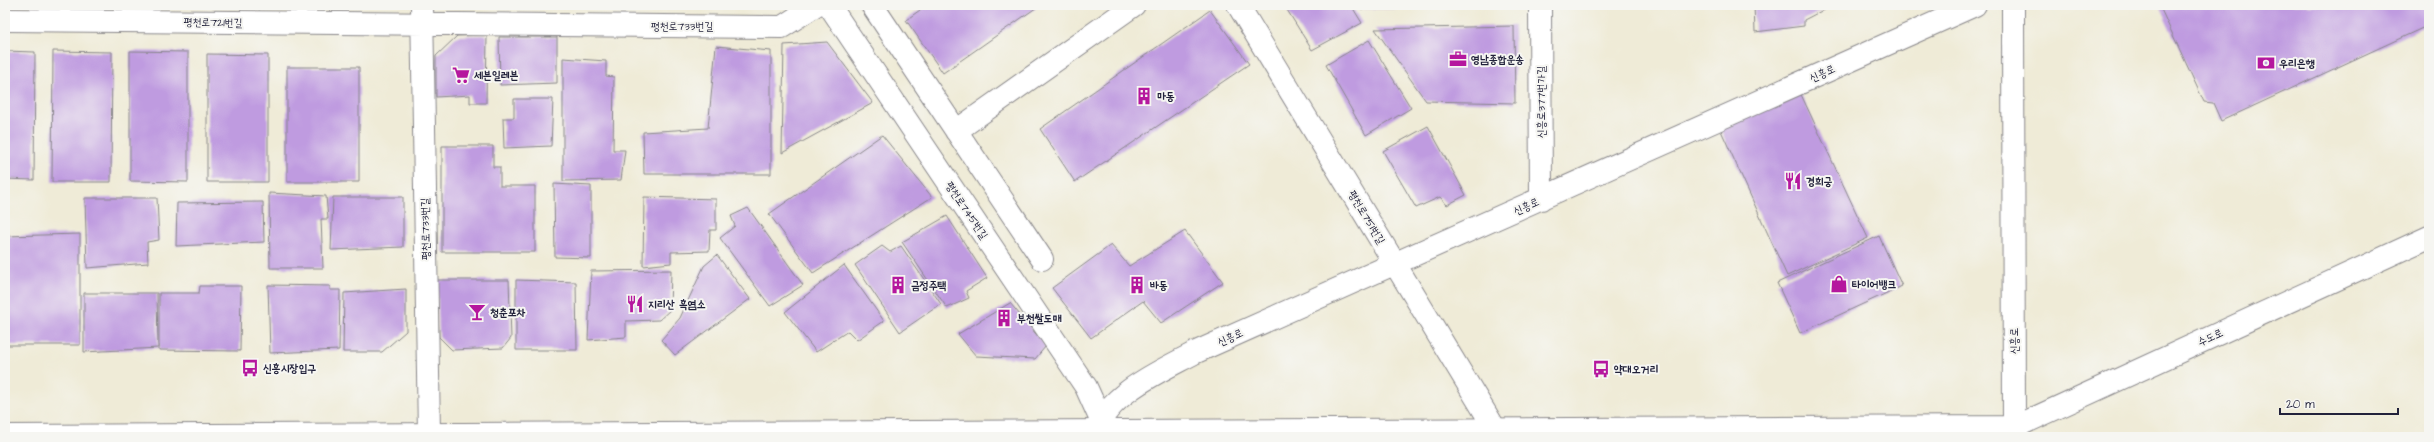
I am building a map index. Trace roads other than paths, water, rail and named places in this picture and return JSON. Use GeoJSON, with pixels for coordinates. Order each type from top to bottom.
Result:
{"type":"FeatureCollection","features":[{"type":"Feature","properties":{"kind":"street","name":"평천로733번길"},"geometry":{"type":"LineString","coordinates":[[429,434],[422,15],[782,27],[816,5]]}},
{"type":"Feature","properties":{"kind":"street","name":"평천로745번길"},"geometry":{"type":"LineString","coordinates":[[829,5],[1086,387],[1098,424]]}},
{"type":"Feature","properties":{"kind":"street"},"geometry":{"type":"LineString","coordinates":[[872,5],[1042,259]]}},
{"type":"Feature","properties":{"kind":"street"},"geometry":{"type":"LineString","coordinates":[[956,131],[1134,5]]}},
{"type":"Feature","properties":{"kind":"street","name":"평천로751번길"},"geometry":{"type":"LineString","coordinates":[[1238,5],[1498,433]]}},
{"type":"Feature","properties":{"kind":"street","name":"신흥로377번가길"},"geometry":{"type":"LineString","coordinates":[[1540,5],[1541,199]]}},
{"type":"Feature","properties":{"kind":"street","name":"신흥로"},"geometry":{"type":"LineString","coordinates":[[1098,424],[1133,387],[1194,354],[1975,5]]}},
{"type":"Feature","properties":{"kind":"street","name":"신흥로"},"geometry":{"type":"LineString","coordinates":[[2013,5],[2014,432]]}},
{"type":"Feature","properties":{"kind":"street","name":"평천로721번길"},"geometry":{"type":"LineString","coordinates":[[5,20],[422,15]]}},
{"type":"Feature","properties":{"kind":"street","name":"수도로"},"geometry":{"type":"LineString","coordinates":[[1992,437],[2014,432],[2429,237]]}},
{"type":"Feature","properties":{"kind":"street"},"geometry":{"type":"LineString","coordinates":[[5,436],[902,434],[1098,424],[1498,433],[2014,432]]}},
{"type":"Feature","properties":{"kind":"place","name":"영남종합운송"},"geometry":{"type":"Point","coordinates":[1458,59]}},
{"type":"Feature","properties":{"kind":"place","name":"우리은행"},"geometry":{"type":"Point","coordinates":[2266,63]}},
{"type":"Feature","properties":{"kind":"place","name":"세븐일레븐"},"geometry":{"type":"Point","coordinates":[461,75]}},
{"type":"Feature","properties":{"kind":"place","name":"마동"},"geometry":{"type":"Point","coordinates":[1144,96]}},
{"type":"Feature","properties":{"kind":"place","name":"경희궁"},"geometry":{"type":"Point","coordinates":[1793,181]}},
{"type":"Feature","properties":{"kind":"place","name":"타이어뱅크"},"geometry":{"type":"Point","coordinates":[1839,284]}},
{"type":"Feature","properties":{"kind":"place","name":"금정주택"},"geometry":{"type":"Point","coordinates":[898,285]}},
{"type":"Feature","properties":{"kind":"place","name":"바동"},"geometry":{"type":"Point","coordinates":[1137,285]}},
{"type":"Feature","properties":{"kind":"place","name":"지리산 흑염소"},"geometry":{"type":"Point","coordinates":[635,304]}},
{"type":"Feature","properties":{"kind":"place","name":"청춘포차"},"geometry":{"type":"Point","coordinates":[477,312]}},
{"type":"Feature","properties":{"kind":"place","name":"부천쌀도매"},"geometry":{"type":"Point","coordinates":[1004,318]}},
{"type":"Feature","properties":{"kind":"place","name":"신흥시장입구"},"geometry":{"type":"Point","coordinates":[250,368]}},
{"type":"Feature","properties":{"kind":"place","name":"약대오거리"},"geometry":{"type":"Point","coordinates":[1601,369]}}]}
